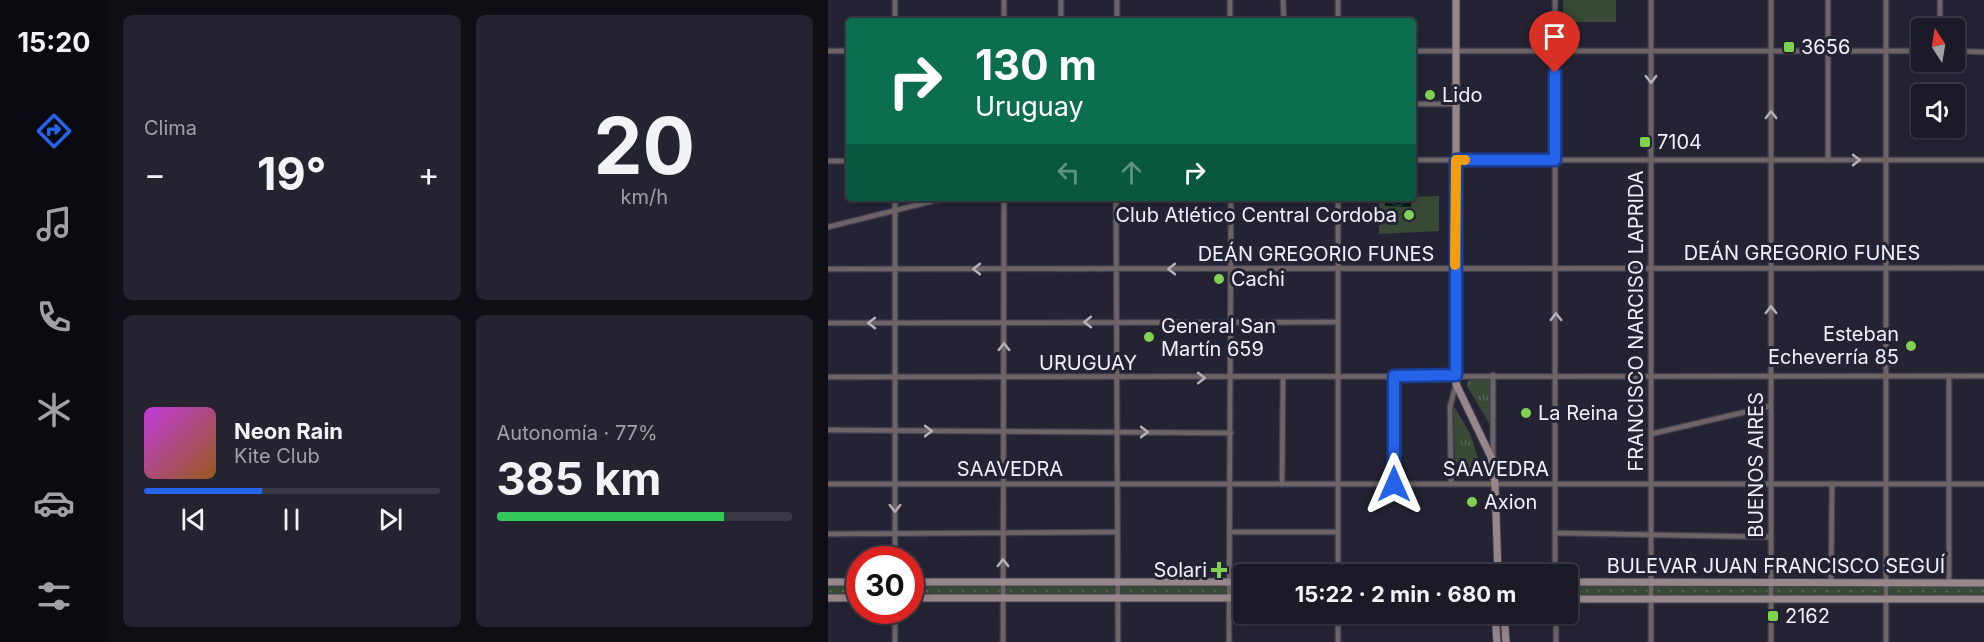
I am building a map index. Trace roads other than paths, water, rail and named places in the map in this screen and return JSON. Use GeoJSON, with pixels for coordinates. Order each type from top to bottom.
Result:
{"type":"FeatureCollection","features":[{"type":"Feature","properties":{"kind":"main road"},"geometry":{"type":"LineString","coordinates":[[1456,0],[1456,384],[1487,444],[1493,469],[1498,564]]}},
{"type":"Feature","properties":{"kind":"main road"},"geometry":{"type":"LineString","coordinates":[[828,582],[846,582]]}},
{"type":"Feature","properties":{"kind":"main road"},"geometry":{"type":"LineString","coordinates":[[924,582],[1230,582]]}},
{"type":"Feature","properties":{"kind":"main road","name":"BULEVAR JUAN FRANCISCO SEGUÍ"},"geometry":{"type":"LineString","coordinates":[[1578,582],[1984,583]]}},
{"type":"Feature","properties":{"kind":"main road"},"geometry":{"type":"LineString","coordinates":[[828,598],[846,598]]}},
{"type":"Feature","properties":{"kind":"main road"},"geometry":{"type":"LineString","coordinates":[[924,598],[1230,598]]}},
{"type":"Feature","properties":{"kind":"main road","name":"BULEVAR JUAN FRANCISCO SEGUÍ"},"geometry":{"type":"LineString","coordinates":[[1578,599],[1984,599]]}},
{"type":"Feature","properties":{"kind":"main road"},"geometry":{"type":"LineString","coordinates":[[1496,624],[1497,642]]}},
{"type":"Feature","properties":{"kind":"main road"},"geometry":{"type":"LineString","coordinates":[[1505,624],[1506,642]]}},
{"type":"Feature","properties":{"kind":"street"},"geometry":{"type":"LineString","coordinates":[[895,0],[895,18]]}},
{"type":"Feature","properties":{"kind":"street"},"geometry":{"type":"LineString","coordinates":[[1004,0],[1004,18]]}},
{"type":"Feature","properties":{"kind":"street"},"geometry":{"type":"LineString","coordinates":[[1061,0],[1061,18]]}},
{"type":"Feature","properties":{"kind":"street"},"geometry":{"type":"LineString","coordinates":[[1117,0],[1117,18]]}},
{"type":"Feature","properties":{"kind":"street"},"geometry":{"type":"LineString","coordinates":[[1230,0],[1230,18]]}},
{"type":"Feature","properties":{"kind":"street"},"geometry":{"type":"LineString","coordinates":[[1283,0],[1284,18]]}},
{"type":"Feature","properties":{"kind":"street"},"geometry":{"type":"LineString","coordinates":[[1338,0],[1338,18]]}},
{"type":"Feature","properties":{"kind":"street"},"geometry":{"type":"LineString","coordinates":[[1555,0],[1556,564]]}},
{"type":"Feature","properties":{"kind":"street","name":"FRANCISCO NARCISO LAPRIDA"},"geometry":{"type":"LineString","coordinates":[[1651,0],[1651,642]]}},
{"type":"Feature","properties":{"kind":"street","name":"BUENOS AIRES"},"geometry":{"type":"LineString","coordinates":[[1771,642],[1772,0]]}},
{"type":"Feature","properties":{"kind":"street"},"geometry":{"type":"LineString","coordinates":[[1827,0],[1827,160]]}},
{"type":"Feature","properties":{"kind":"street"},"geometry":{"type":"LineString","coordinates":[[1886,0],[1886,642]]}},
{"type":"Feature","properties":{"kind":"street"},"geometry":{"type":"LineString","coordinates":[[1940,0],[1940,18]]}},
{"type":"Feature","properties":{"kind":"street"},"geometry":{"type":"LineString","coordinates":[[828,51],[846,51]]}},
{"type":"Feature","properties":{"kind":"street"},"geometry":{"type":"LineString","coordinates":[[1416,51],[1911,51]]}},
{"type":"Feature","properties":{"kind":"street"},"geometry":{"type":"LineString","coordinates":[[1965,51],[1984,52]]}},
{"type":"Feature","properties":{"kind":"street"},"geometry":{"type":"LineString","coordinates":[[1416,104],[1456,104]]}},
{"type":"Feature","properties":{"kind":"street"},"geometry":{"type":"LineString","coordinates":[[1416,160],[1984,160]]}},
{"type":"Feature","properties":{"kind":"street"},"geometry":{"type":"LineString","coordinates":[[828,161],[846,161]]}},
{"type":"Feature","properties":{"kind":"street"},"geometry":{"type":"LineString","coordinates":[[895,201],[895,546]]}},
{"type":"Feature","properties":{"kind":"street"},"geometry":{"type":"LineString","coordinates":[[828,227],[933,201]]}},
{"type":"Feature","properties":{"kind":"street"},"geometry":{"type":"LineString","coordinates":[[1003,642],[1004,201]]}},
{"type":"Feature","properties":{"kind":"street"},"geometry":{"type":"LineString","coordinates":[[1116,201],[1115,532],[1118,642]]}},
{"type":"Feature","properties":{"kind":"street"},"geometry":{"type":"LineString","coordinates":[[1229,642],[1232,484],[1231,201]]}},
{"type":"Feature","properties":{"kind":"street"},"geometry":{"type":"LineString","coordinates":[[1338,201],[1338,564]]}},
{"type":"Feature","properties":{"kind":"street","name":"DEÁN GREGORIO FUNES"},"geometry":{"type":"LineString","coordinates":[[828,269],[1984,268]]}},
{"type":"Feature","properties":{"kind":"street"},"geometry":{"type":"LineString","coordinates":[[828,323],[1338,322]]}},
{"type":"Feature","properties":{"kind":"street"},"geometry":{"type":"LineString","coordinates":[[1493,375],[1493,469]]}},
{"type":"Feature","properties":{"kind":"street"},"geometry":{"type":"LineString","coordinates":[[1394,376],[1394,484]]}},
{"type":"Feature","properties":{"kind":"street"},"geometry":{"type":"LineString","coordinates":[[1948,582],[1949,376]]}},
{"type":"Feature","properties":{"kind":"street","name":"URUGUAY"},"geometry":{"type":"LineString","coordinates":[[828,377],[1984,376]]}},
{"type":"Feature","properties":{"kind":"street"},"geometry":{"type":"LineString","coordinates":[[1282,484],[1283,377]]}},
{"type":"Feature","properties":{"kind":"street"},"geometry":{"type":"LineString","coordinates":[[1451,484],[1450,407],[1456,384]]}},
{"type":"Feature","properties":{"kind":"street"},"geometry":{"type":"LineString","coordinates":[[1651,434],[1771,406]]}},
{"type":"Feature","properties":{"kind":"street"},"geometry":{"type":"LineString","coordinates":[[828,430],[1231,433]]}},
{"type":"Feature","properties":{"kind":"street","name":"SAAVEDRA"},"geometry":{"type":"LineString","coordinates":[[828,484],[1984,484]]}},
{"type":"Feature","properties":{"kind":"street"},"geometry":{"type":"LineString","coordinates":[[1832,484],[1832,583]]}},
{"type":"Feature","properties":{"kind":"street"},"geometry":{"type":"LineString","coordinates":[[828,534],[1115,532]]}},
{"type":"Feature","properties":{"kind":"street"},"geometry":{"type":"LineString","coordinates":[[1231,532],[1338,532]]}},
{"type":"Feature","properties":{"kind":"street"},"geometry":{"type":"LineString","coordinates":[[1555,533],[1771,537]]}},
{"type":"Feature","properties":{"kind":"street"},"geometry":{"type":"LineString","coordinates":[[895,642],[896,624]]}},
{"type":"Feature","properties":{"kind":"street"},"geometry":{"type":"LineString","coordinates":[[1338,624],[1338,642]]}},
{"type":"Feature","properties":{"kind":"street"},"geometry":{"type":"LineString","coordinates":[[1556,624],[1556,642]]}},
{"type":"Feature","properties":{"kind":"water"},"geometry":{"type":"Polygon","coordinates":[[[1385,201],[1411,201],[1411,207],[1385,206],[1385,201]]]}},
{"type":"Feature","properties":{"kind":"place","name":"3656"},"geometry":{"type":"Point","coordinates":[1789,47]}},
{"type":"Feature","properties":{"kind":"place","name":"Lido"},"geometry":{"type":"Point","coordinates":[1430,95]}},
{"type":"Feature","properties":{"kind":"place","name":"7104"},"geometry":{"type":"Point","coordinates":[1645,142]}},
{"type":"Feature","properties":{"kind":"place","name":"Club Atlético Central Cordoba"},"geometry":{"type":"Point","coordinates":[1409,215]}},
{"type":"Feature","properties":{"kind":"place","name":"Cachi"},"geometry":{"type":"Point","coordinates":[1219,279]}},
{"type":"Feature","properties":{"kind":"place","name":"General San Martín 659"},"geometry":{"type":"Point","coordinates":[1149,337]}},
{"type":"Feature","properties":{"kind":"place","name":"Esteban Echeverría 85"},"geometry":{"type":"Point","coordinates":[1911,346]}},
{"type":"Feature","properties":{"kind":"place","name":"La Reina"},"geometry":{"type":"Point","coordinates":[1526,413]}},
{"type":"Feature","properties":{"kind":"place","name":"Axion"},"geometry":{"type":"Point","coordinates":[1472,502]}},
{"type":"Feature","properties":{"kind":"place","name":"Solari"},"geometry":{"type":"Point","coordinates":[1219,570]}},
{"type":"Feature","properties":{"kind":"place","name":"2162"},"geometry":{"type":"Point","coordinates":[1773,616]}}]}
